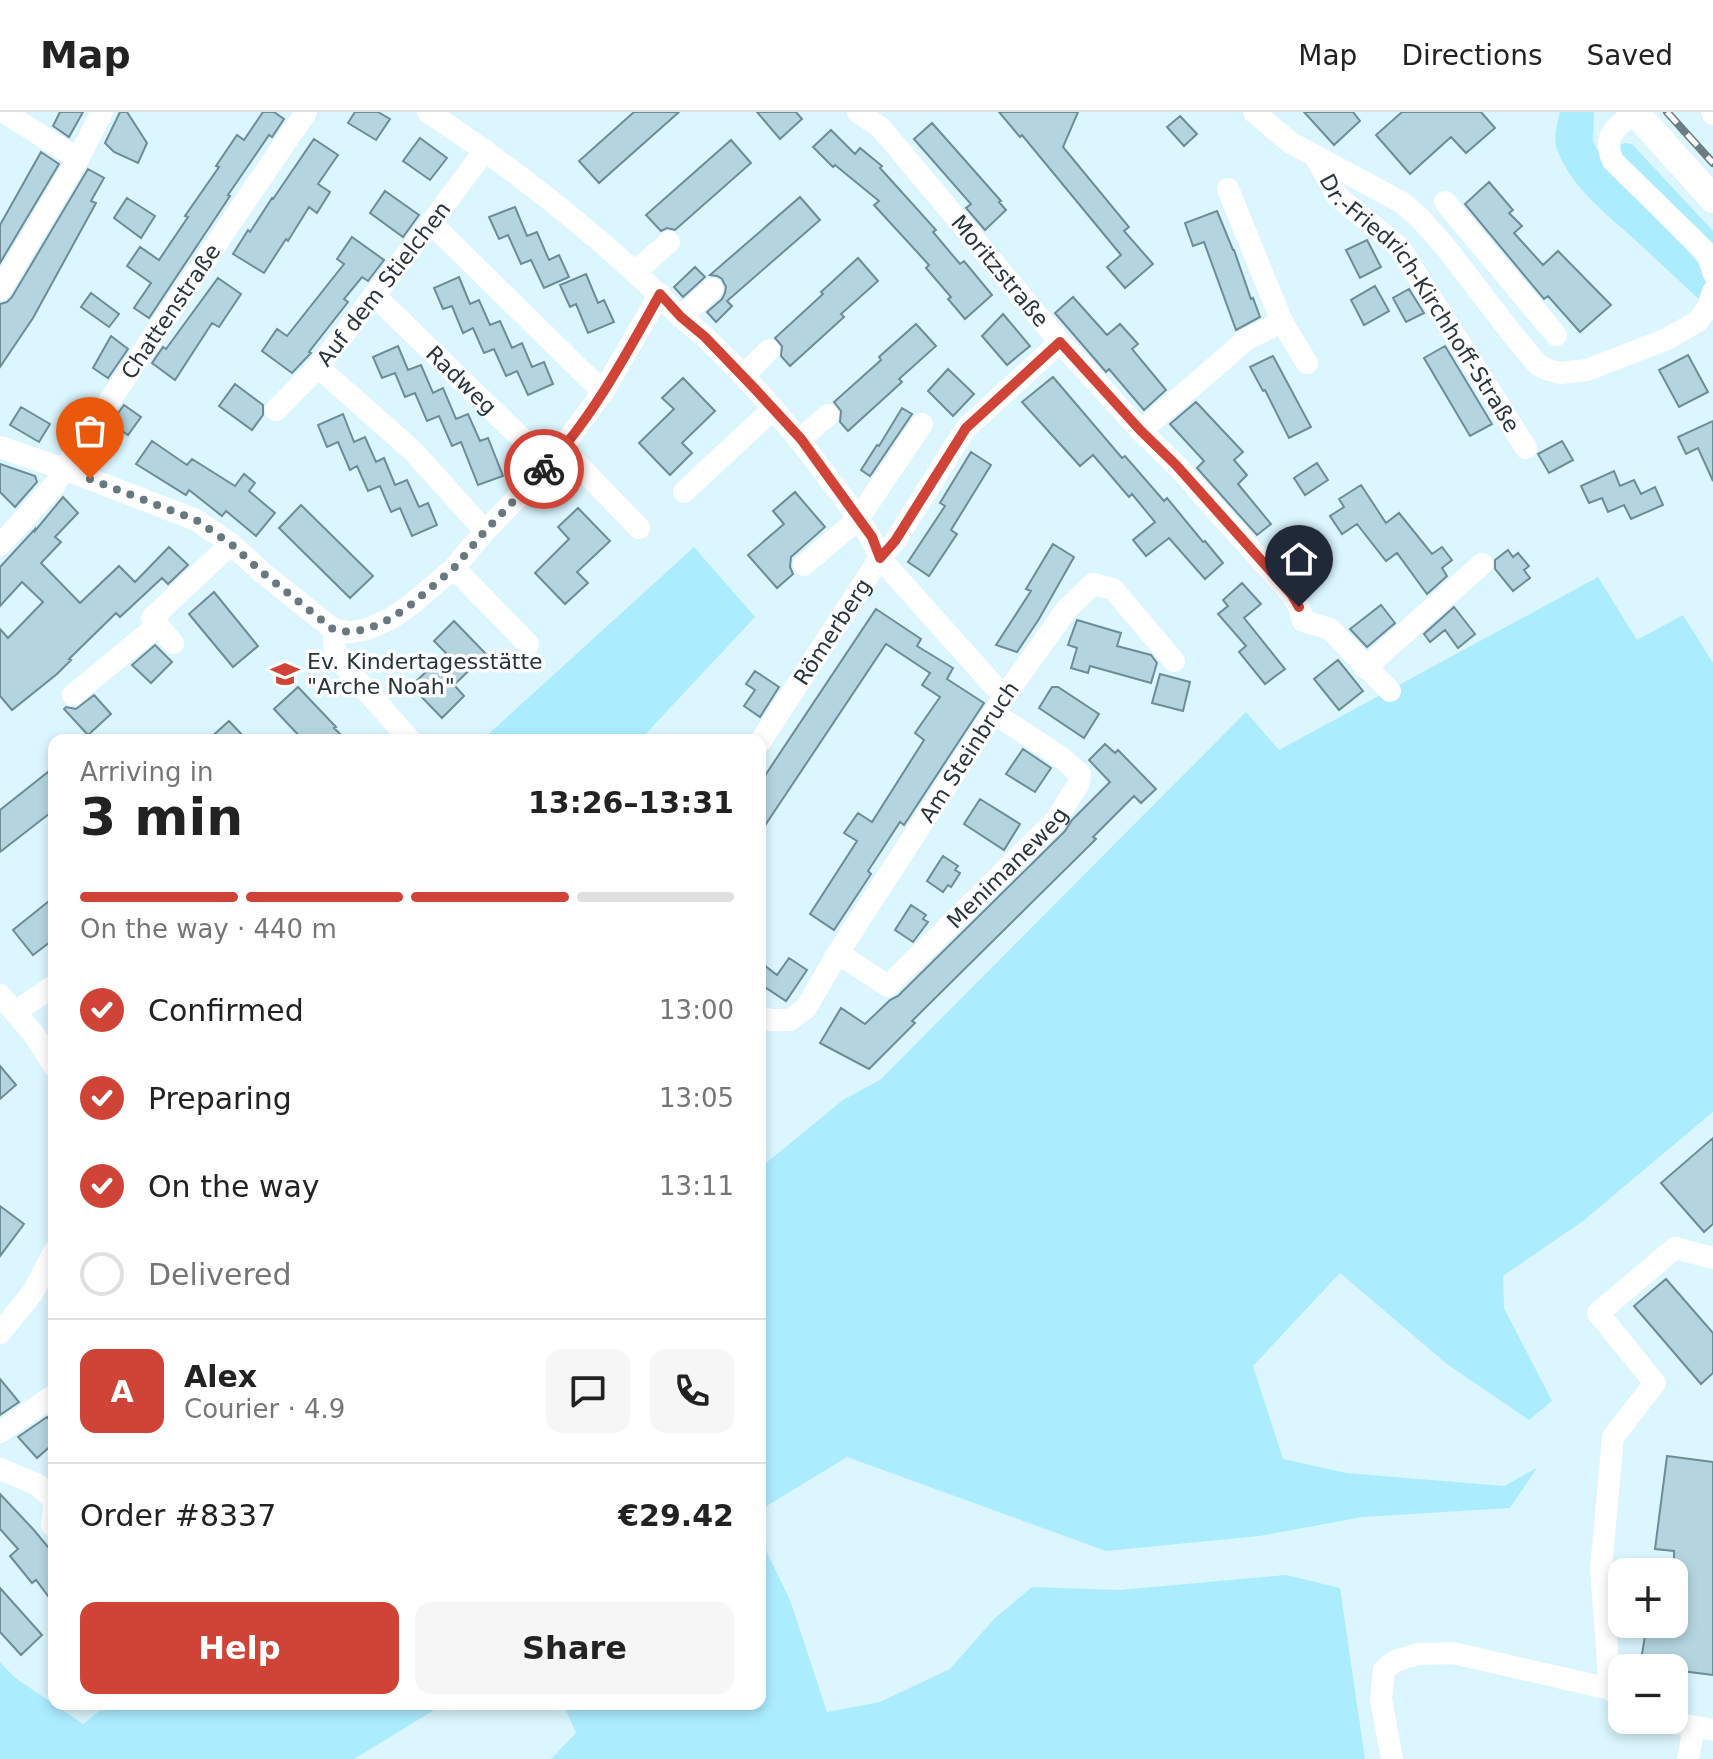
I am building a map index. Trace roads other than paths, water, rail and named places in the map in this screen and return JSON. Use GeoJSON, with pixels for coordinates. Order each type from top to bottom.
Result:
{"type":"FeatureCollection","features":[{"type":"Feature","properties":{"kind":"main road"},"geometry":{"type":"LineString","coordinates":[[1635,112],[1713,199]]}},
{"type":"Feature","properties":{"kind":"street"},"geometry":{"type":"LineString","coordinates":[[4,112],[78,159]]}},
{"type":"Feature","properties":{"kind":"street"},"geometry":{"type":"LineString","coordinates":[[0,290],[78,159],[102,112]]}},
{"type":"Feature","properties":{"kind":"street","name":"Chattenstraße"},"geometry":{"type":"LineString","coordinates":[[0,545],[54,486],[306,112]]}},
{"type":"Feature","properties":{"kind":"street"},"geometry":{"type":"LineString","coordinates":[[428,112],[485,150],[568,215],[660,294],[743,376],[801,439],[872,537],[880,558],[999,705]]}},
{"type":"Feature","properties":{"kind":"street","name":"Moritzstraße"},"geometry":{"type":"LineString","coordinates":[[858,112],[881,128],[1060,342],[1292,595],[1303,621],[1330,629],[1365,668]]}},
{"type":"Feature","properties":{"kind":"street","name":"Dr.-Friedrich-Kirchhoff-Straße"},"geometry":{"type":"LineString","coordinates":[[1254,112],[1291,143],[1401,202],[1429,227],[1538,365],[1546,369],[1560,373],[1587,370],[1667,339],[1698,321],[1707,309],[1713,292]]}},
{"type":"Feature","properties":{"kind":"street"},"geometry":{"type":"LineString","coordinates":[[1635,112],[1609,138],[1609,153],[1613,161],[1705,251],[1713,272]]}},
{"type":"Feature","properties":{"kind":"street","name":"Auf dem Stielchen"},"geometry":{"type":"LineString","coordinates":[[276,410],[318,367],[485,150]]}},
{"type":"Feature","properties":{"kind":"street","name":"Dr.-Friedrich-Kirchhoff-Straße"},"geometry":{"type":"LineString","coordinates":[[1316,158],[1337,196],[1399,247],[1526,448]]}},
{"type":"Feature","properties":{"kind":"street"},"geometry":{"type":"LineString","coordinates":[[1228,189],[1282,322],[1307,363]]}},
{"type":"Feature","properties":{"kind":"street"},"geometry":{"type":"LineString","coordinates":[[1445,202],[1556,335]]}},
{"type":"Feature","properties":{"kind":"street"},"geometry":{"type":"LineString","coordinates":[[431,223],[603,392]]}},
{"type":"Feature","properties":{"kind":"street"},"geometry":{"type":"LineString","coordinates":[[635,272],[669,242]]}},
{"type":"Feature","properties":{"kind":"street"},"geometry":{"type":"LineString","coordinates":[[1454,258],[1478,242]]}},
{"type":"Feature","properties":{"kind":"street"},"geometry":{"type":"LineString","coordinates":[[681,317],[712,289]]}},
{"type":"Feature","properties":{"kind":"street"},"geometry":{"type":"LineString","coordinates":[[0,447],[196,520],[231,544],[334,630],[351,632],[368,629],[392,618],[454,568],[556,456],[603,392],[660,294]]}},
{"type":"Feature","properties":{"kind":"street","name":"Radweg"},"geometry":{"type":"LineString","coordinates":[[374,295],[639,528]]}},
{"type":"Feature","properties":{"kind":"street"},"geometry":{"type":"LineString","coordinates":[[1141,431],[1247,339],[1282,322]]}},
{"type":"Feature","properties":{"kind":"street","name":"Römerberg"},"geometry":{"type":"LineString","coordinates":[[765,734],[880,558],[895,541],[966,428],[1060,342]]}},
{"type":"Feature","properties":{"kind":"street"},"geometry":{"type":"LineString","coordinates":[[743,376],[769,350]]}},
{"type":"Feature","properties":{"kind":"street"},"geometry":{"type":"LineString","coordinates":[[318,367],[413,451],[485,531]]}},
{"type":"Feature","properties":{"kind":"street"},"geometry":{"type":"LineString","coordinates":[[684,492],[773,409]]}},
{"type":"Feature","properties":{"kind":"street"},"geometry":{"type":"LineString","coordinates":[[801,439],[828,415]]}},
{"type":"Feature","properties":{"kind":"street"},"geometry":{"type":"LineString","coordinates":[[804,565],[858,519],[922,424]]}},
{"type":"Feature","properties":{"kind":"street"},"geometry":{"type":"LineString","coordinates":[[73,695],[155,621],[231,544]]}},
{"type":"Feature","properties":{"kind":"street"},"geometry":{"type":"LineString","coordinates":[[1390,691],[1365,668],[1482,564]]}},
{"type":"Feature","properties":{"kind":"street"},"geometry":{"type":"LineString","coordinates":[[454,568],[528,644]]}},
{"type":"Feature","properties":{"kind":"street","name":"Am Steinbruch"},"geometry":{"type":"LineString","coordinates":[[766,1019],[790,1020],[806,1008],[838,953],[999,705],[1067,609],[1093,584],[1113,589],[1174,661]]}},
{"type":"Feature","properties":{"kind":"street"},"geometry":{"type":"LineString","coordinates":[[155,621],[173,643]]}},
{"type":"Feature","properties":{"kind":"street"},"geometry":{"type":"LineString","coordinates":[[88,670],[155,621]]}},
{"type":"Feature","properties":{"kind":"street"},"geometry":{"type":"LineString","coordinates":[[334,630],[334,647],[341,662],[401,734]]}},
{"type":"Feature","properties":{"kind":"street","name":"Menimaneweg"},"geometry":{"type":"LineString","coordinates":[[838,953],[888,986],[1055,821],[1079,783],[1080,774],[999,705]]}},
{"type":"Feature","properties":{"kind":"street"},"geometry":{"type":"LineString","coordinates":[[48,989],[7,1008],[33,1033],[48,1057]]}},
{"type":"Feature","properties":{"kind":"street"},"geometry":{"type":"LineString","coordinates":[[1611,1654],[1601,1568],[1613,1437],[1655,1383],[1598,1313],[1675,1248],[1713,1258]]}},
{"type":"Feature","properties":{"kind":"street"},"geometry":{"type":"LineString","coordinates":[[0,1333],[33,1292],[48,1263]]}},
{"type":"Feature","properties":{"kind":"street"},"geometry":{"type":"LineString","coordinates":[[0,1432],[48,1399]]}},
{"type":"Feature","properties":{"kind":"street"},"geometry":{"type":"LineString","coordinates":[[0,1469],[38,1485],[48,1496]]}},
{"type":"Feature","properties":{"kind":"street"},"geometry":{"type":"LineString","coordinates":[[1392,1759],[1381,1699],[1384,1670],[1395,1661],[1418,1654],[1453,1653],[1608,1692]]}},
{"type":"Feature","properties":{"kind":"street"},"geometry":{"type":"LineString","coordinates":[[1688,1759],[1704,1728]]}},
{"type":"Feature","properties":{"kind":"railway"},"geometry":{"type":"LineString","coordinates":[[1667,112],[1713,163]]}},
{"type":"Feature","properties":{"kind":"place","name":"Ev. Kindertagesstätte \"Arche Noah\""},"geometry":{"type":"Point","coordinates":[285,674]}}]}
